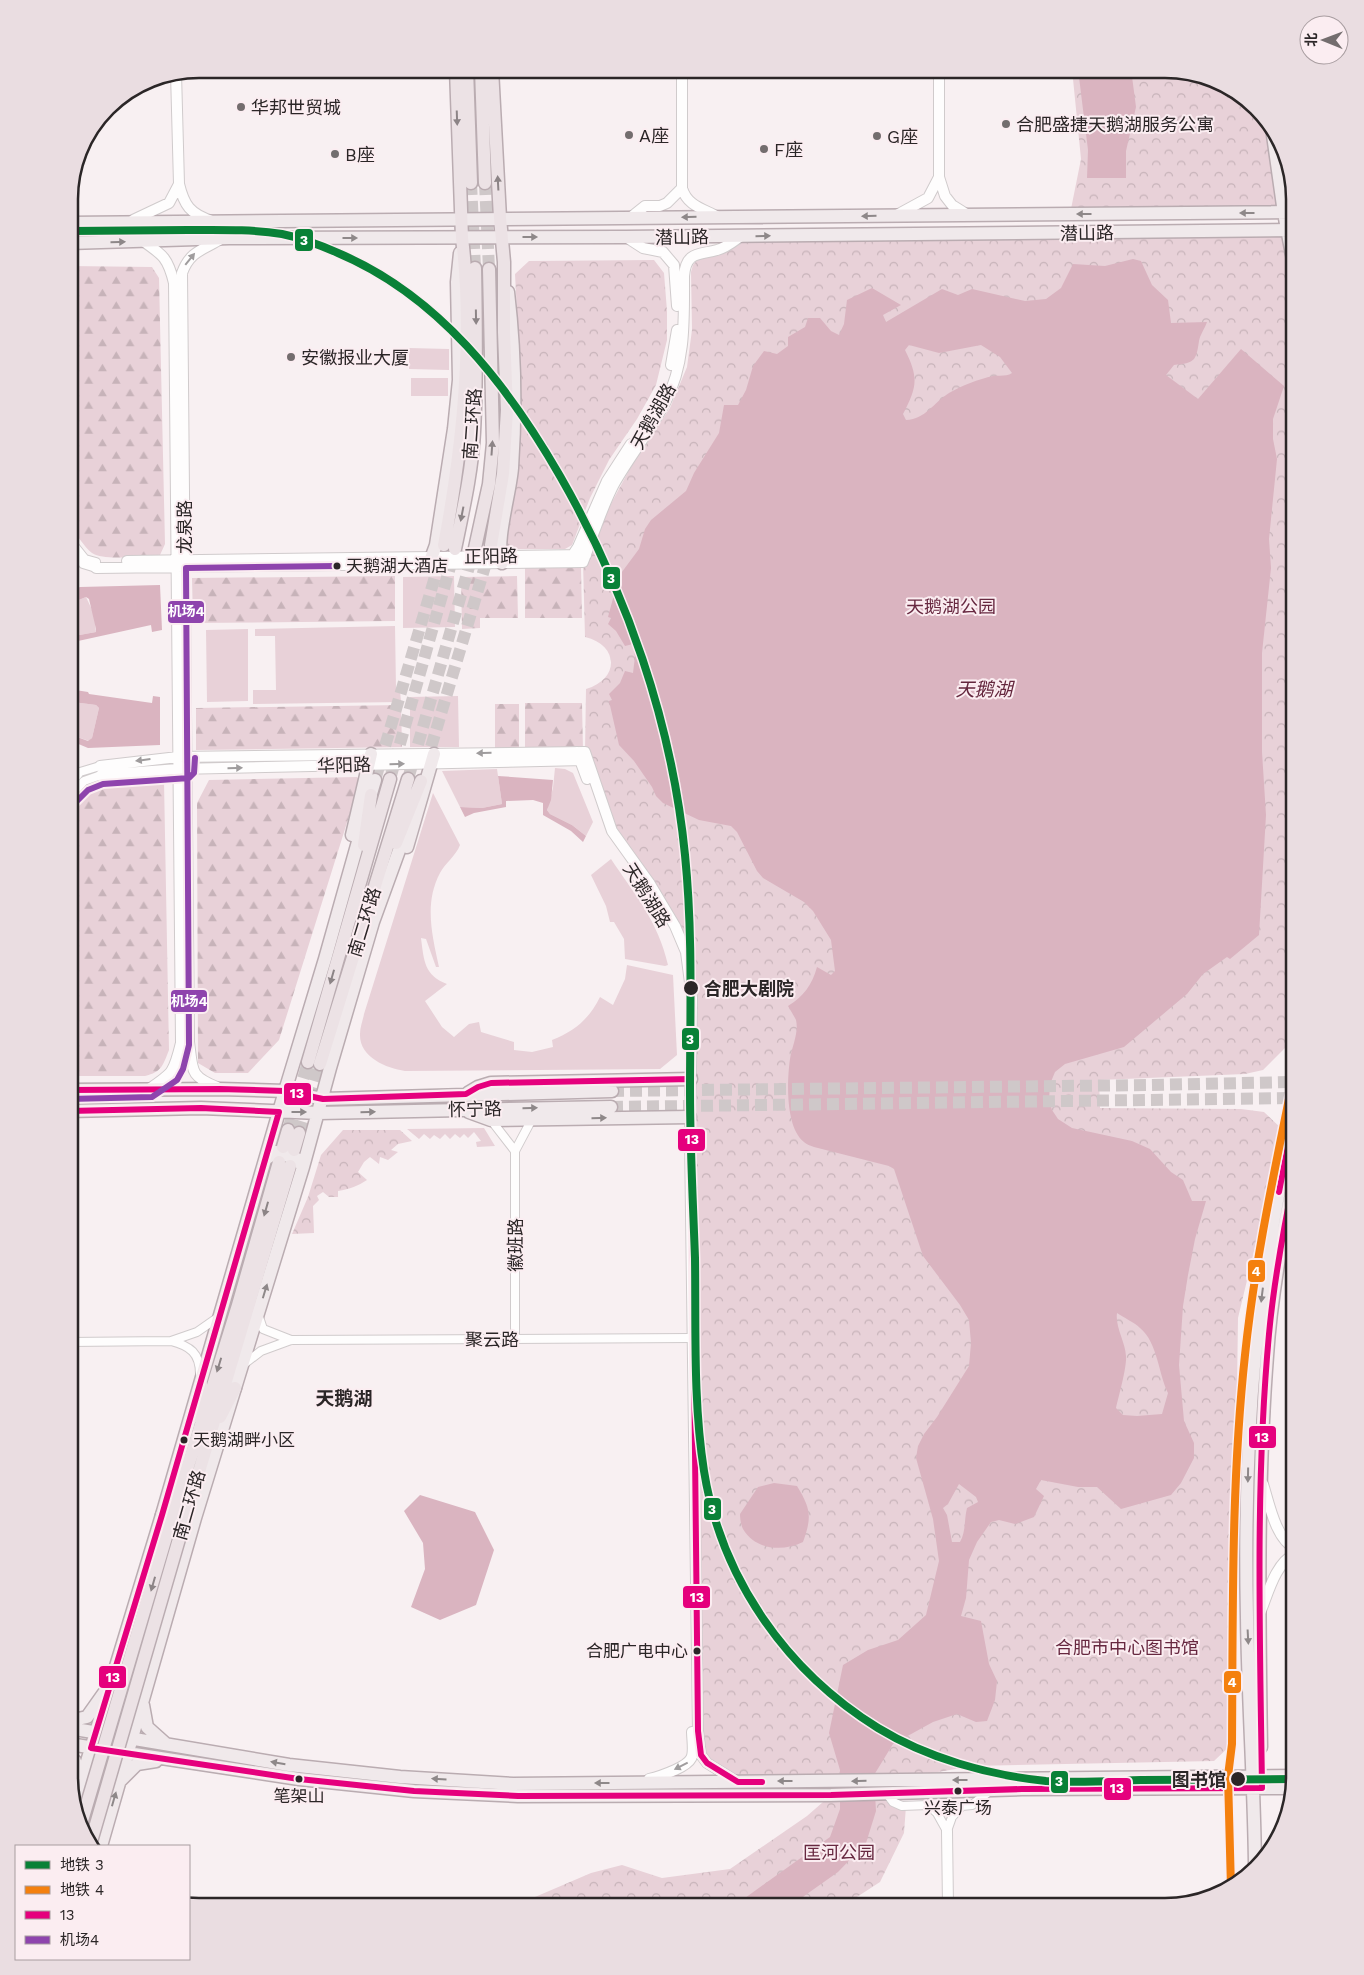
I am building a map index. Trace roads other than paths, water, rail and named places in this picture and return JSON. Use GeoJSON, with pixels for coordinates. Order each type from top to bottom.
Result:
{"type":"FeatureCollection","features":[{"type":"Feature","properties":{"kind":"highway"},"geometry":{"type":"LineString","coordinates":[[448,522],[463,420],[466,356],[465,263],[461,219],[456,78]]}},
{"type":"Feature","properties":{"kind":"highway"},"geometry":{"type":"LineString","coordinates":[[467,78],[471,183]]}},
{"type":"Feature","properties":{"kind":"highway"},"geometry":{"type":"LineString","coordinates":[[482,78],[485,183]]}},
{"type":"Feature","properties":{"kind":"highway"},"geometry":{"type":"LineString","coordinates":[[489,484],[492,541],[503,474],[507,410],[504,262],[492,78]]}},
{"type":"Feature","properties":{"kind":"highway","name":"南二环路"},"geometry":{"type":"LineString","coordinates":[[448,522],[450,547],[466,497],[474,434],[475,268]]}},
{"type":"Feature","properties":{"kind":"highway","name":"南二环路"},"geometry":{"type":"LineString","coordinates":[[475,548],[489,484],[493,443],[489,269]]}},
{"type":"Feature","properties":{"kind":"highway"},"geometry":{"type":"LineString","coordinates":[[448,522],[475,414]]}},
{"type":"Feature","properties":{"kind":"highway","name":"南二环路"},"geometry":{"type":"LineString","coordinates":[[308,1062],[390,779]]}},
{"type":"Feature","properties":{"kind":"highway","name":"南二环路"},"geometry":{"type":"LineString","coordinates":[[325,1066],[368,907],[408,779]]}},
{"type":"Feature","properties":{"kind":"highway"},"geometry":{"type":"LineString","coordinates":[[368,907],[422,780]]}},
{"type":"Feature","properties":{"kind":"highway"},"geometry":{"type":"LineString","coordinates":[[360,882],[371,795]]}},
{"type":"Feature","properties":{"kind":"highway"},"geometry":{"type":"LineString","coordinates":[[289,1149],[294,1132]]}},
{"type":"Feature","properties":{"kind":"highway","name":"南二环路"},"geometry":{"type":"LineString","coordinates":[[84,1814],[200,1449],[279,1162]]}},
{"type":"Feature","properties":{"kind":"highway"},"geometry":{"type":"LineString","coordinates":[[195,1518],[200,1449],[200,1384]]}},
{"type":"Feature","properties":{"kind":"highway"},"geometry":{"type":"LineString","coordinates":[[162,1515],[235,1388]]}},
{"type":"Feature","properties":{"kind":"highway","name":"南二环路"},"geometry":{"type":"LineString","coordinates":[[93,1835],[173,1538]]}},
{"type":"Feature","properties":{"kind":"main road"},"geometry":{"type":"LineString","coordinates":[[1277,153],[1286,191]]}},
{"type":"Feature","properties":{"kind":"main road","name":"潜山路"},"geometry":{"type":"LineString","coordinates":[[78,223],[1286,212]]}},
{"type":"Feature","properties":{"kind":"main road","name":"潜山路"},"geometry":{"type":"LineString","coordinates":[[78,243],[221,239],[1286,230]]}},
{"type":"Feature","properties":{"kind":"main road"},"geometry":{"type":"LineString","coordinates":[[430,560],[436,545],[448,477],[458,390],[459,321],[457,282],[462,238]]}},
{"type":"Feature","properties":{"kind":"main road"},"geometry":{"type":"LineString","coordinates":[[501,559],[499,546],[512,470],[514,399],[513,332],[504,262]]}},
{"type":"Feature","properties":{"kind":"main road"},"geometry":{"type":"LineString","coordinates":[[325,1066],[343,1040],[376,930],[414,828],[433,758]]}},
{"type":"Feature","properties":{"kind":"main road"},"geometry":{"type":"LineString","coordinates":[[294,1064],[302,1014],[349,847],[370,760]]}},
{"type":"Feature","properties":{"kind":"main road"},"geometry":{"type":"LineString","coordinates":[[79,1788],[162,1515],[220,1315],[279,1162],[279,1112],[325,959],[375,780]]}},
{"type":"Feature","properties":{"kind":"main road"},"geometry":{"type":"LineString","coordinates":[[101,1845],[195,1518],[319,1113],[323,1098],[325,1066],[422,780]]}},
{"type":"Feature","properties":{"kind":"main road"},"geometry":{"type":"LineString","coordinates":[[466,1094],[478,1087],[491,1083],[689,1078]]}},
{"type":"Feature","properties":{"kind":"main road","name":"怀宁路"},"geometry":{"type":"LineString","coordinates":[[78,1090],[220,1089],[285,1091],[323,1098],[612,1091]]}},
{"type":"Feature","properties":{"kind":"main road","name":"怀宁路"},"geometry":{"type":"LineString","coordinates":[[78,1111],[200,1108],[319,1113],[611,1107]]}},
{"type":"Feature","properties":{"kind":"main road"},"geometry":{"type":"LineString","coordinates":[[465,1110],[491,1120],[688,1117]]}},
{"type":"Feature","properties":{"kind":"main road"},"geometry":{"type":"LineString","coordinates":[[279,1162],[276,1152],[297,1159],[303,1167]]}},
{"type":"Feature","properties":{"kind":"main road"},"geometry":{"type":"LineString","coordinates":[[1262,1850],[1247,1616],[1248,1463],[1255,1353],[1268,1250],[1286,1157]]}},
{"type":"Feature","properties":{"kind":"main road"},"geometry":{"type":"LineString","coordinates":[[1255,1857],[1258,1782],[1260,1479],[1267,1354],[1286,1220]]}},
{"type":"Feature","properties":{"kind":"main road"},"geometry":{"type":"LineString","coordinates":[[78,1719],[87,1717],[110,1684]]}},
{"type":"Feature","properties":{"kind":"main road"},"geometry":{"type":"LineString","coordinates":[[142,1702],[148,1727],[166,1744]]}},
{"type":"Feature","properties":{"kind":"main road"},"geometry":{"type":"LineString","coordinates":[[78,1729],[289,1765],[400,1777],[513,1784],[832,1781],[887,1787],[990,1790],[1258,1782],[1286,1777]]}},
{"type":"Feature","properties":{"kind":"main road"},"geometry":{"type":"LineString","coordinates":[[78,1746],[299,1779],[414,1791],[518,1796],[831,1795],[887,1787],[1000,1780],[1258,1782],[1285,1787]]}},
{"type":"Feature","properties":{"kind":"main road"},"geometry":{"type":"LineString","coordinates":[[120,1780],[137,1764],[166,1759]]}},
{"type":"Feature","properties":{"kind":"street"},"geometry":{"type":"LineString","coordinates":[[682,78],[682,188],[684,196],[694,205],[719,217]]}},
{"type":"Feature","properties":{"kind":"street"},"geometry":{"type":"LineString","coordinates":[[939,78],[940,178],[945,196],[952,205],[968,215]]}},
{"type":"Feature","properties":{"kind":"street"},"geometry":{"type":"LineString","coordinates":[[176,80],[179,184],[182,196],[189,209],[203,218],[219,223]]}},
{"type":"Feature","properties":{"kind":"street"},"geometry":{"type":"LineString","coordinates":[[895,216],[928,198],[940,178]]}},
{"type":"Feature","properties":{"kind":"street"},"geometry":{"type":"LineString","coordinates":[[127,223],[144,217],[169,204],[179,184]]}},
{"type":"Feature","properties":{"kind":"street"},"geometry":{"type":"LineString","coordinates":[[630,218],[646,206],[660,206],[667,203],[682,188]]}},
{"type":"Feature","properties":{"kind":"street","name":"天鹅湖路"},"geometry":{"type":"LineString","coordinates":[[584,558],[603,507],[614,485],[662,408],[675,379],[682,354],[684,276],[688,261],[694,255],[716,250],[741,236]]}},
{"type":"Feature","properties":{"kind":"street","name":"天鹅湖路"},"geometry":{"type":"LineString","coordinates":[[570,558],[578,547],[607,481],[660,398],[675,352],[678,329],[674,265],[662,252],[643,248],[626,237]]}},
{"type":"Feature","properties":{"kind":"street","name":"龙泉路"},"geometry":{"type":"LineString","coordinates":[[180,563],[182,273],[186,262],[194,252],[221,239]]}},
{"type":"Feature","properties":{"kind":"street","name":"龙泉路"},"geometry":{"type":"LineString","coordinates":[[143,241],[170,264],[174,283],[182,757],[181,1043],[175,1066],[170,1075],[149,1089]]}},
{"type":"Feature","properties":{"kind":"street"},"geometry":{"type":"LineString","coordinates":[[78,550],[85,559],[96,565]]}},
{"type":"Feature","properties":{"kind":"street"},"geometry":{"type":"LineString","coordinates":[[78,557],[83,564],[96,565]]}},
{"type":"Feature","properties":{"kind":"street","name":"正阳路"},"geometry":{"type":"LineString","coordinates":[[96,565],[584,558]]}},
{"type":"Feature","properties":{"kind":"street","name":"天鹅湖路"},"geometry":{"type":"LineString","coordinates":[[582,756],[612,831],[650,884],[675,926],[686,952],[692,998],[688,1117],[698,1731],[701,1755],[706,1763],[738,1782]]}},
{"type":"Feature","properties":{"kind":"street","name":"华阳路"},"geometry":{"type":"LineString","coordinates":[[100,770],[182,769],[433,758],[582,756]]}},
{"type":"Feature","properties":{"kind":"street","name":"华阳路"},"geometry":{"type":"LineString","coordinates":[[100,770],[182,757],[370,760]]}},
{"type":"Feature","properties":{"kind":"street","name":"龙泉路"},"geometry":{"type":"LineString","coordinates":[[182,769],[189,1042],[193,1068],[199,1080],[220,1089]]}},
{"type":"Feature","properties":{"kind":"street"},"geometry":{"type":"LineString","coordinates":[[78,775],[80,772],[100,770]]}},
{"type":"Feature","properties":{"kind":"street"},"geometry":{"type":"LineString","coordinates":[[78,787],[100,770]]}},
{"type":"Feature","properties":{"kind":"street","name":"徽班路"},"geometry":{"type":"LineString","coordinates":[[515,1339],[515,1151],[532,1119]]}},
{"type":"Feature","properties":{"kind":"street"},"geometry":{"type":"LineString","coordinates":[[491,1120],[515,1151]]}},
{"type":"Feature","properties":{"kind":"street","name":"聚云路"},"geometry":{"type":"LineString","coordinates":[[258,1313],[263,1329],[291,1340]]}},
{"type":"Feature","properties":{"kind":"street"},"geometry":{"type":"LineString","coordinates":[[171,1341],[197,1332],[220,1315]]}},
{"type":"Feature","properties":{"kind":"street","name":"天鹅湖路"},"geometry":{"type":"LineString","coordinates":[[632,1783],[662,1776],[687,1765],[692,1758],[691,1338]]}},
{"type":"Feature","properties":{"kind":"street","name":"聚云路"},"geometry":{"type":"LineString","coordinates":[[242,1366],[260,1352],[291,1340],[691,1338]]}},
{"type":"Feature","properties":{"kind":"street"},"geometry":{"type":"LineString","coordinates":[[78,1342],[171,1341],[186,1345],[193,1351],[200,1368],[200,1384]]}},
{"type":"Feature","properties":{"kind":"street"},"geometry":{"type":"LineString","coordinates":[[1260,1479],[1280,1534],[1286,1543]]}},
{"type":"Feature","properties":{"kind":"street"},"geometry":{"type":"LineString","coordinates":[[1259,1616],[1279,1568],[1286,1559]]}},
{"type":"Feature","properties":{"kind":"street"},"geometry":{"type":"LineString","coordinates":[[948,1898],[947,1831],[952,1817],[962,1806],[972,1805],[1000,1780]]}},
{"type":"Feature","properties":{"kind":"street"},"geometry":{"type":"LineString","coordinates":[[887,1787],[893,1802],[902,1806],[928,1805],[937,1812],[947,1831]]}},
{"type":"Feature","properties":{"kind":"water"},"geometry":{"type":"Polygon","coordinates":[[[1079,78],[1132,78],[1136,107],[1126,151],[1126,178],[1087,178],[1088,150],[1079,78]]]}},
{"type":"Feature","properties":{"kind":"water","name":"天鹅湖"},"geometry":{"type":"Polygon","coordinates":[[[1133,259],[1141,261],[1152,285],[1168,300],[1171,323],[1207,322],[1200,336],[1197,353],[1193,360],[1174,365],[1166,375],[1198,399],[1241,349],[1284,386],[1273,419],[1273,439],[1277,459],[1269,539],[1271,568],[1262,653],[1262,752],[1266,815],[1259,935],[1230,959],[1227,957],[1203,974],[1187,994],[1124,1047],[1065,1064],[1055,1072],[1050,1084],[1049,1100],[1052,1110],[1058,1119],[1072,1128],[1132,1141],[1150,1149],[1171,1172],[1183,1180],[1192,1201],[1206,1201],[1195,1239],[1188,1275],[1183,1306],[1179,1365],[1184,1421],[1194,1443],[1194,1458],[1181,1483],[1171,1495],[1121,1509],[1097,1487],[1078,1487],[1041,1480],[1036,1489],[1044,1496],[1034,1517],[1015,1524],[999,1520],[991,1522],[977,1542],[969,1560],[966,1598],[961,1616],[981,1621],[989,1664],[997,1681],[995,1700],[987,1721],[976,1722],[957,1714],[933,1722],[893,1744],[874,1775],[876,1811],[866,1843],[838,1872],[802,1898],[746,1898],[830,1837],[840,1809],[840,1770],[829,1733],[843,1665],[868,1650],[898,1640],[926,1615],[939,1561],[933,1519],[916,1458],[918,1446],[924,1434],[969,1366],[971,1343],[969,1320],[923,1256],[894,1169],[889,1166],[810,1146],[798,1135],[793,1126],[790,1115],[788,1079],[797,1025],[788,1006],[807,990],[817,967],[831,975],[835,971],[831,940],[813,911],[804,902],[763,878],[757,871],[737,832],[731,826],[699,820],[663,803],[656,796],[634,761],[619,745],[609,701],[612,700],[609,694],[620,683],[625,671],[633,673],[635,657],[633,644],[625,646],[616,631],[608,624],[611,618],[608,617],[616,580],[639,549],[645,529],[651,520],[686,491],[694,473],[719,433],[724,405],[738,405],[746,390],[753,366],[764,351],[777,354],[788,346],[788,337],[805,327],[808,318],[820,318],[831,331],[839,335],[844,324],[847,300],[872,288],[901,305],[883,315],[886,322],[942,289],[958,295],[972,289],[1025,301],[1046,299],[1061,288],[1073,264],[1105,266],[1133,259]],[[909,345],[905,350],[913,368],[915,382],[911,397],[903,414],[906,420],[919,417],[943,397],[965,385],[988,377],[1012,373],[1000,357],[981,345],[939,353],[909,345]],[[1117,1313],[1126,1361],[1116,1408],[1123,1415],[1162,1414],[1168,1393],[1151,1342],[1140,1328],[1117,1313]],[[959,1484],[948,1504],[943,1508],[947,1515],[952,1542],[960,1542],[967,1508],[978,1502],[976,1497],[959,1484]]]}},
{"type":"Feature","properties":{"kind":"water"},"geometry":{"type":"Polygon","coordinates":[[[160,585],[162,630],[152,632],[151,625],[78,641],[78,635],[96,632],[89,599],[86,597],[78,600],[78,588],[160,585]]]}},
{"type":"Feature","properties":{"kind":"water"},"geometry":{"type":"Polygon","coordinates":[[[78,690],[88,692],[89,694],[152,703],[153,696],[160,697],[160,745],[88,748],[78,744],[78,737],[88,741],[92,738],[99,708],[96,705],[78,703],[78,690]]]}},
{"type":"Feature","properties":{"kind":"water"},"geometry":{"type":"Polygon","coordinates":[[[498,776],[553,780],[551,800],[547,810],[550,814],[572,825],[586,836],[583,842],[571,831],[543,815],[543,803],[533,800],[506,801],[506,807],[474,813],[465,817],[460,807],[482,808],[502,804],[498,776]]]}},
{"type":"Feature","properties":{"kind":"water"},"geometry":{"type":"Polygon","coordinates":[[[774,1483],[797,1486],[805,1501],[809,1519],[803,1542],[787,1547],[770,1547],[755,1541],[743,1529],[740,1514],[758,1487],[774,1483]]]}},
{"type":"Feature","properties":{"kind":"water"},"geometry":{"type":"Polygon","coordinates":[[[420,1495],[475,1512],[494,1550],[476,1605],[440,1620],[411,1607],[425,1569],[423,1543],[404,1511],[420,1495]]]}},
{"type":"Feature","properties":{"kind":"tunnel"},"geometry":{"type":"LineString","coordinates":[[471,183],[475,268]]}},
{"type":"Feature","properties":{"kind":"tunnel"},"geometry":{"type":"LineString","coordinates":[[485,183],[489,269]]}},
{"type":"Feature","properties":{"kind":"tunnel"},"geometry":{"type":"LineString","coordinates":[[375,780],[442,553]]}},
{"type":"Feature","properties":{"kind":"tunnel"},"geometry":{"type":"LineString","coordinates":[[390,779],[454,553]]}},
{"type":"Feature","properties":{"kind":"tunnel"},"geometry":{"type":"LineString","coordinates":[[408,779],[473,553]]}},
{"type":"Feature","properties":{"kind":"tunnel"},"geometry":{"type":"LineString","coordinates":[[426,764],[489,553]]}},
{"type":"Feature","properties":{"kind":"tunnel"},"geometry":{"type":"LineString","coordinates":[[288,1130],[308,1062]]}},
{"type":"Feature","properties":{"kind":"tunnel"},"geometry":{"type":"LineString","coordinates":[[299,1133],[320,1064]]}},
{"type":"Feature","properties":{"kind":"tunnel"},"geometry":{"type":"LineString","coordinates":[[612,1091],[1286,1082]]}},
{"type":"Feature","properties":{"kind":"tunnel"},"geometry":{"type":"LineString","coordinates":[[611,1107],[1286,1098]]}},
{"type":"Feature","properties":{"kind":"metro line","name":"3"},"geometry":{"type":"LineString","coordinates":[[78,231],[223,230],[270,232],[318,245],[374,271],[407,293],[438,318],[467,346],[493,376],[539,442],[584,520],[606,565],[642,659],[657,707],[679,805],[688,885],[691,1003],[690,1113],[695,1258],[696,1365],[700,1445],[704,1471],[713,1510],[725,1548],[742,1584],[763,1618],[787,1650],[814,1679],[845,1705],[878,1728],[917,1748],[980,1770],[1058,1782],[1286,1779]]}},
{"type":"Feature","properties":{"kind":"metro line","name":"4"},"geometry":{"type":"LineString","coordinates":[[1231,1878],[1228,1776],[1232,1744],[1235,1500],[1240,1403],[1254,1283],[1286,1115]]}},
{"type":"Feature","properties":{"kind":"place","name":"华邦世贸城"},"geometry":{"type":"Point","coordinates":[241,107]}},
{"type":"Feature","properties":{"kind":"place","name":"合肥盛捷天鹅湖服务公寓"},"geometry":{"type":"Point","coordinates":[1006,124]}},
{"type":"Feature","properties":{"kind":"place","name":"A座"},"geometry":{"type":"Point","coordinates":[629,135]}},
{"type":"Feature","properties":{"kind":"place","name":"G座"},"geometry":{"type":"Point","coordinates":[877,136]}},
{"type":"Feature","properties":{"kind":"place","name":"F座"},"geometry":{"type":"Point","coordinates":[764,149]}},
{"type":"Feature","properties":{"kind":"place","name":"B座"},"geometry":{"type":"Point","coordinates":[335,154]}},
{"type":"Feature","properties":{"kind":"place","name":"安徽报业大厦"},"geometry":{"type":"Point","coordinates":[291,357]}},
{"type":"Feature","properties":{"kind":"place","name":"天鹅湖大酒店"},"geometry":{"type":"Point","coordinates":[337,566]}},
{"type":"Feature","properties":{"kind":"place","name":"合肥大剧院"},"geometry":{"type":"Point","coordinates":[691,988]}},
{"type":"Feature","properties":{"kind":"place","name":"天鹅湖畔小区"},"geometry":{"type":"Point","coordinates":[184,1440]}},
{"type":"Feature","properties":{"kind":"place","name":"合肥广电中心"},"geometry":{"type":"Point","coordinates":[697,1651]}},
{"type":"Feature","properties":{"kind":"place","name":"笔架山"},"geometry":{"type":"Point","coordinates":[299,1779]}},
{"type":"Feature","properties":{"kind":"place","name":"图书馆"},"geometry":{"type":"Point","coordinates":[1238,1779]}},
{"type":"Feature","properties":{"kind":"place","name":"兴泰广场"},"geometry":{"type":"Point","coordinates":[958,1791]}},
{"type":"Feature","properties":{"kind":"district","name":"天鹅湖"},"geometry":{"type":"Point","coordinates":[344,1398]}},
{"type":"Feature","properties":{"kind":"park label","name":"天鹅湖公园"},"geometry":{"type":"Point","coordinates":[951,606]}},
{"type":"Feature","properties":{"kind":"park label","name":"合肥市中心图书馆"},"geometry":{"type":"Point","coordinates":[1127,1647]}},
{"type":"Feature","properties":{"kind":"park label","name":"匡河公园"},"geometry":{"type":"Point","coordinates":[839,1852]}}]}
